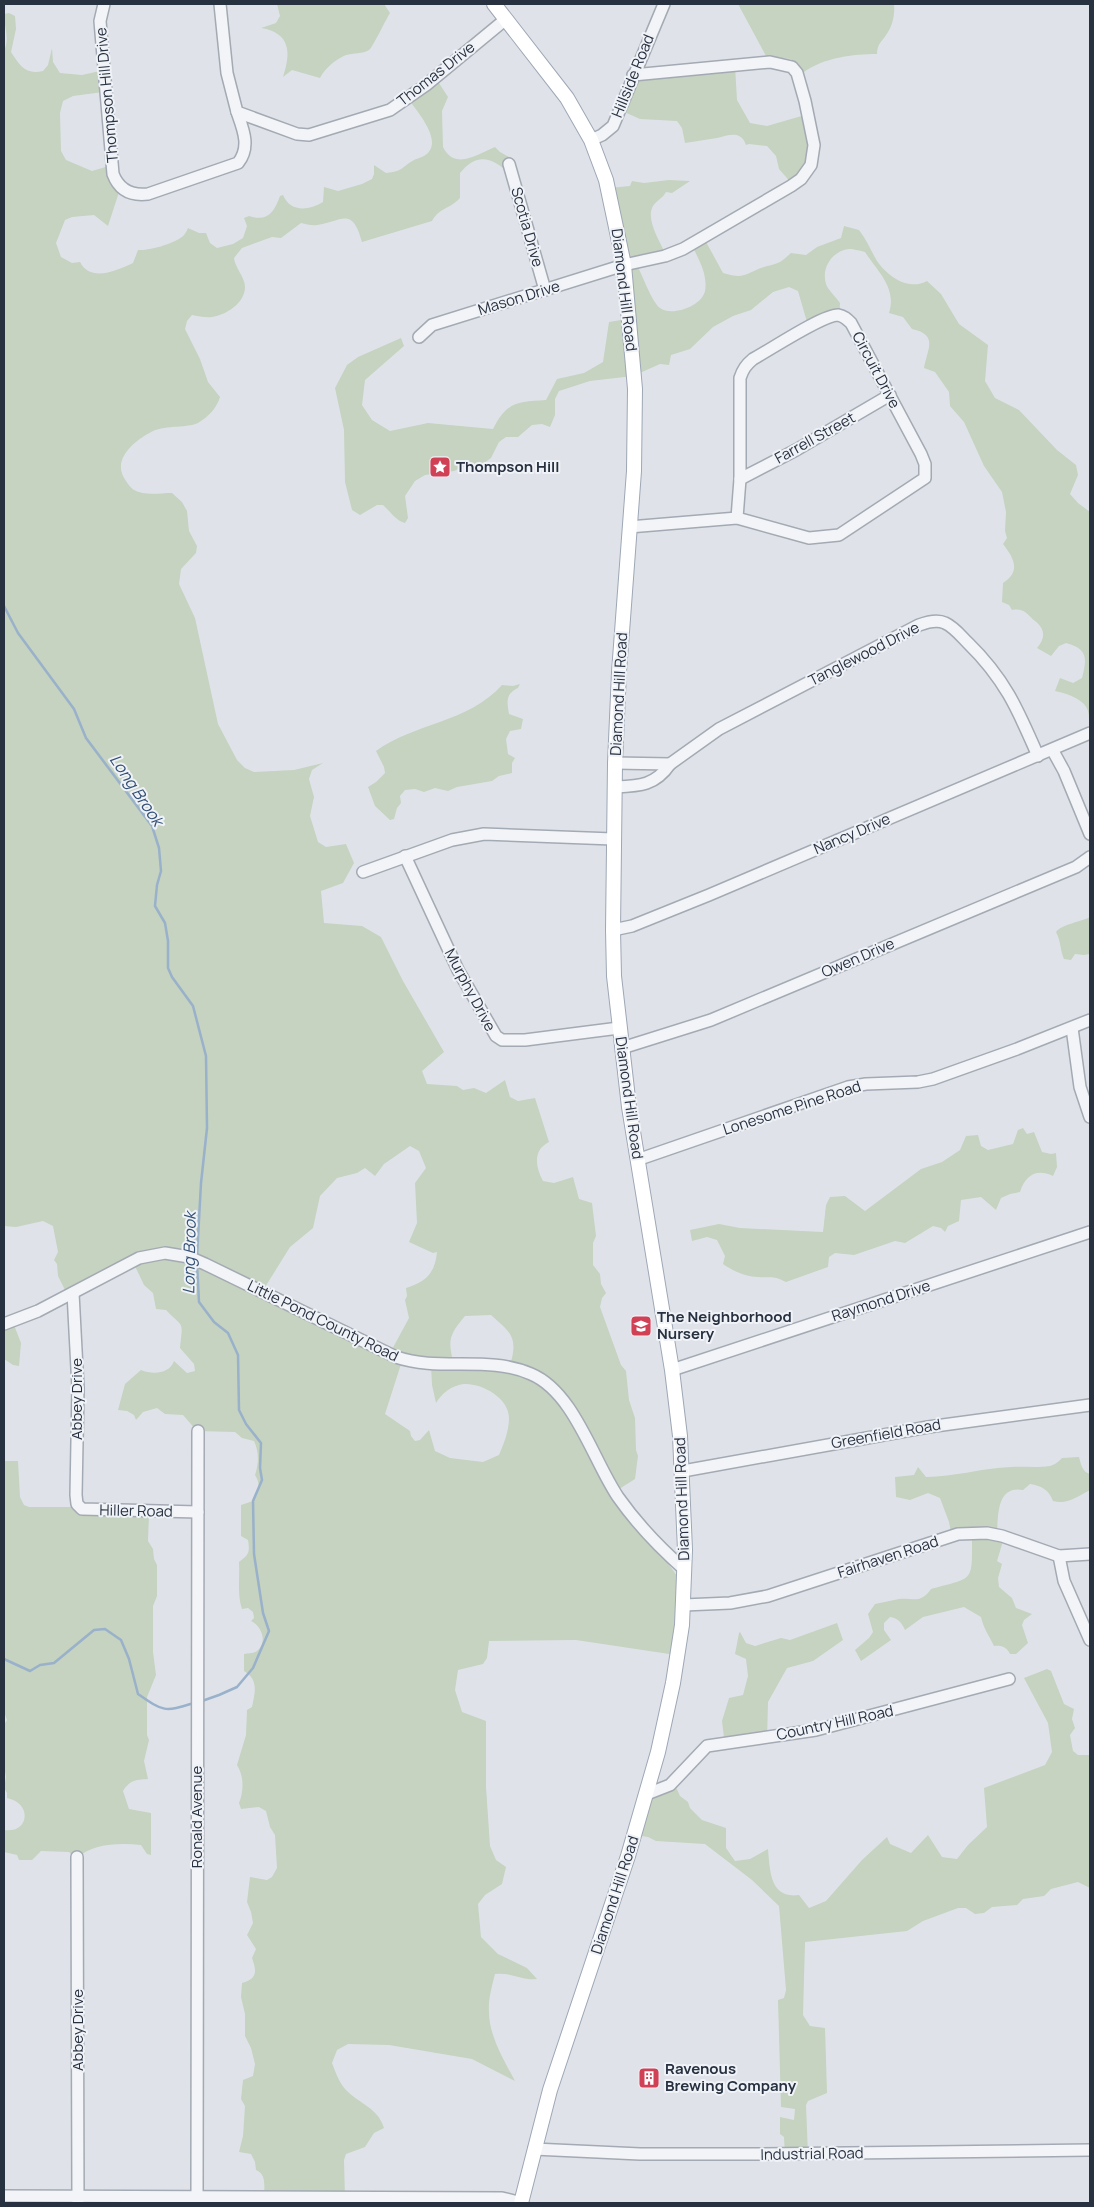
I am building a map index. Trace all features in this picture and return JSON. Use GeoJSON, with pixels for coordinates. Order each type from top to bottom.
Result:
{"type":"FeatureCollection","features":[{"type":"Feature","properties":{"kind":"main road","name":"Diamond Hill Road"},"geometry":{"type":"LineString","coordinates":[[494,4],[567,98],[591,140],[610,194],[624,266],[635,390],[634,471],[619,672],[614,788],[613,930],[619,1028],[637,1160],[672,1370],[683,1471],[685,1570],[684,1604],[674,1683],[647,1794],[557,2069],[534,2150],[522,2203]]}},
{"type":"Feature","properties":{"kind":"street","name":"Thompson Hill Drive"},"geometry":{"type":"LineString","coordinates":[[104,4],[100,21],[113,174],[121,188],[133,194],[148,194],[238,163],[242,157],[245,142],[237,112]]}},
{"type":"Feature","properties":{"kind":"street"},"geometry":{"type":"LineString","coordinates":[[220,4],[227,73],[237,112]]}},
{"type":"Feature","properties":{"kind":"street","name":"Hillside Road"},"geometry":{"type":"LineString","coordinates":[[591,140],[602,135],[613,126],[664,4]]}},
{"type":"Feature","properties":{"kind":"street","name":"Thomas Drive"},"geometry":{"type":"LineString","coordinates":[[237,112],[297,134],[309,135],[390,110],[426,85],[506,19]]}},
{"type":"Feature","properties":{"kind":"street","name":"Mason Drive"},"geometry":{"type":"LineString","coordinates":[[419,337],[432,325],[624,266],[665,256],[682,249],[801,179],[807,173],[814,155],[814,145],[805,101],[797,73],[792,67],[770,62],[633,75]]}},
{"type":"Feature","properties":{"kind":"street","name":"Scotia Drive"},"geometry":{"type":"LineString","coordinates":[[509,164],[545,290]]}},
{"type":"Feature","properties":{"kind":"street","name":"Circuit Drive"},"geometry":{"type":"LineString","coordinates":[[629,527],[737,518],[809,538],[839,535],[925,478],[926,464],[851,323],[844,317],[836,315],[820,321],[753,359],[742,371],[740,378],[740,479],[737,518]]}},
{"type":"Feature","properties":{"kind":"street","name":"Farrell Street"},"geometry":{"type":"LineString","coordinates":[[740,479],[796,450],[890,395]]}},
{"type":"Feature","properties":{"kind":"street","name":"Tanglewood Drive"},"geometry":{"type":"LineString","coordinates":[[614,788],[645,784],[663,774],[670,764],[704,739],[734,721],[919,625],[936,621],[954,629],[998,676],[1019,713],[1038,756]]}},
{"type":"Feature","properties":{"kind":"street","name":"Nancy Drive"},"geometry":{"type":"LineString","coordinates":[[613,930],[632,926],[700,899],[1053,751],[1090,733]]}},
{"type":"Feature","properties":{"kind":"street"},"geometry":{"type":"LineString","coordinates":[[1053,751],[1064,771],[1090,834]]}},
{"type":"Feature","properties":{"kind":"street"},"geometry":{"type":"LineString","coordinates":[[615,763],[670,764]]}},
{"type":"Feature","properties":{"kind":"street"},"geometry":{"type":"LineString","coordinates":[[363,872],[452,840],[484,834],[613,838]]}},
{"type":"Feature","properties":{"kind":"street","name":"Murphy Drive"},"geometry":{"type":"LineString","coordinates":[[405,856],[458,970],[496,1036],[502,1040],[525,1040],[619,1028]]}},
{"type":"Feature","properties":{"kind":"street","name":"Owen Drive"},"geometry":{"type":"LineString","coordinates":[[622,1048],[711,1020],[1076,867],[1090,857]]}},
{"type":"Feature","properties":{"kind":"street","name":"Lonesome Pine Road"},"geometry":{"type":"LineString","coordinates":[[637,1160],[848,1088],[866,1084],[918,1082],[949,1074],[1090,1020]]}},
{"type":"Feature","properties":{"kind":"street"},"geometry":{"type":"LineString","coordinates":[[1072,1028],[1080,1086],[1090,1116]]}},
{"type":"Feature","properties":{"kind":"street","name":"Raymond Drive"},"geometry":{"type":"LineString","coordinates":[[672,1370],[1090,1232]]}},
{"type":"Feature","properties":{"kind":"street","name":"Little Pond County Road"},"geometry":{"type":"LineString","coordinates":[[4,1324],[38,1311],[139,1258],[153,1254],[177,1254],[205,1264],[396,1357],[421,1364],[504,1366],[529,1373],[538,1377],[559,1395],[569,1409],[618,1496],[662,1550],[685,1570]]}},
{"type":"Feature","properties":{"kind":"street","name":"Abbey Drive"},"geometry":{"type":"LineString","coordinates":[[73,1293],[78,1388],[77,1504]]}},
{"type":"Feature","properties":{"kind":"street","name":"Greenfield Road"},"geometry":{"type":"LineString","coordinates":[[683,1471],[928,1427],[1090,1405]]}},
{"type":"Feature","properties":{"kind":"street","name":"Ronald Avenue"},"geometry":{"type":"LineString","coordinates":[[197,2199],[198,1431]]}},
{"type":"Feature","properties":{"kind":"street","name":"Hiller Road"},"geometry":{"type":"LineString","coordinates":[[77,1504],[82,1509],[87,1510],[198,1512]]}},
{"type":"Feature","properties":{"kind":"street","name":"Fairhaven Road"},"geometry":{"type":"LineString","coordinates":[[684,1604],[730,1603],[768,1596],[958,1534],[980,1533],[1002,1536],[1059,1556],[1090,1554]]}},
{"type":"Feature","properties":{"kind":"street"},"geometry":{"type":"LineString","coordinates":[[1059,1556],[1064,1581],[1090,1640]]}},
{"type":"Feature","properties":{"kind":"street","name":"Country Hill Road"},"geometry":{"type":"LineString","coordinates":[[647,1794],[670,1785],[707,1746],[816,1730],[1009,1679]]}},
{"type":"Feature","properties":{"kind":"street","name":"Abbey Drive"},"geometry":{"type":"LineString","coordinates":[[77,1857],[78,2199]]}},
{"type":"Feature","properties":{"kind":"street","name":"Industrial Road"},"geometry":{"type":"LineString","coordinates":[[534,2150],[640,2154],[1090,2150]]}},
{"type":"Feature","properties":{"kind":"street"},"geometry":{"type":"LineString","coordinates":[[4,2196],[78,2199],[502,2198],[522,2203]]}},
{"type":"Feature","properties":{"kind":"green space"},"geometry":{"type":"Polygon","coordinates":[[[277,4],[384,4],[390,13],[369,50],[346,55],[338,59],[328,67],[320,78],[292,70],[283,77],[287,60],[286,45],[278,34],[261,28],[276,23],[280,16],[277,4]]]}},
{"type":"Feature","properties":{"kind":"green space"},"geometry":{"type":"Polygon","coordinates":[[[738,4],[894,4],[894,11],[891,26],[879,45],[877,54],[829,60],[804,72],[791,59],[766,56],[738,4]]]}},
{"type":"Feature","properties":{"kind":"green space"},"geometry":{"type":"Polygon","coordinates":[[[9,13],[15,16],[16,29],[11,52],[24,68],[32,72],[43,71],[48,65],[52,48],[53,62],[60,73],[82,75],[100,71],[103,92],[73,96],[63,101],[60,113],[61,151],[66,160],[92,171],[109,166],[120,189],[108,226],[94,215],[72,217],[65,220],[56,243],[61,257],[72,263],[80,262],[91,272],[105,273],[120,269],[133,263],[138,250],[169,244],[184,235],[188,228],[199,233],[206,233],[210,243],[217,248],[233,244],[243,238],[247,226],[244,218],[249,216],[261,218],[269,215],[280,196],[283,195],[290,205],[295,207],[311,207],[323,202],[324,187],[338,191],[372,179],[374,165],[386,173],[399,170],[428,153],[431,147],[432,141],[427,127],[410,101],[437,80],[448,97],[442,111],[443,147],[448,154],[454,158],[467,159],[495,147],[509,157],[510,174],[497,164],[485,159],[472,162],[466,166],[460,173],[460,198],[438,213],[432,221],[362,242],[354,223],[345,218],[315,225],[301,223],[281,238],[272,237],[242,248],[234,258],[245,283],[242,298],[234,307],[223,314],[212,317],[192,315],[187,321],[185,329],[200,359],[208,382],[220,397],[217,405],[209,415],[194,425],[158,429],[146,435],[132,445],[123,458],[121,466],[126,481],[134,490],[147,494],[172,493],[182,502],[187,511],[189,531],[197,546],[196,553],[181,569],[179,584],[195,618],[218,724],[237,760],[245,768],[254,772],[294,770],[323,763],[312,770],[309,779],[314,797],[310,816],[318,842],[326,847],[346,844],[354,863],[343,883],[321,891],[324,923],[362,926],[381,937],[403,981],[444,1052],[422,1071],[427,1084],[457,1086],[463,1090],[474,1088],[486,1093],[505,1080],[510,1097],[518,1101],[535,1098],[549,1142],[540,1149],[537,1159],[538,1170],[543,1181],[554,1183],[573,1177],[579,1199],[592,1203],[596,1236],[593,1243],[593,1265],[600,1274],[601,1284],[606,1293],[602,1298],[600,1307],[621,1365],[626,1371],[629,1400],[635,1418],[636,1450],[638,1456],[635,1479],[616,1491],[680,1580],[676,1655],[576,1640],[489,1641],[487,1658],[483,1664],[458,1670],[455,1690],[462,1712],[486,1721],[486,1787],[490,1846],[496,1860],[506,1867],[502,1884],[485,1895],[478,1904],[481,1937],[498,1954],[527,1968],[537,1979],[495,1974],[489,2007],[490,2021],[498,2048],[515,2081],[472,2059],[389,2045],[348,2044],[337,2050],[332,2063],[344,2088],[378,2116],[384,2128],[374,2133],[365,2147],[346,2154],[344,2160],[345,2198],[264,2198],[263,2178],[260,2172],[256,2170],[251,2154],[239,2152],[243,2136],[245,2106],[241,2099],[243,2080],[253,2076],[255,2064],[251,2048],[245,2036],[245,2014],[241,1997],[242,1983],[251,1979],[255,1971],[252,1958],[256,1949],[247,1935],[253,1923],[247,1902],[250,1877],[267,1880],[272,1877],[277,1868],[275,1835],[270,1827],[266,1811],[259,1807],[241,1809],[239,1803],[242,1794],[242,1784],[241,1774],[237,1765],[246,1735],[247,1710],[252,1707],[255,1691],[252,1678],[244,1671],[244,1654],[254,1653],[263,1642],[262,1633],[258,1626],[251,1621],[254,1618],[253,1612],[248,1608],[242,1609],[239,1592],[239,1562],[247,1555],[249,1548],[248,1540],[241,1536],[241,1505],[253,1501],[258,1491],[259,1485],[255,1475],[258,1458],[256,1445],[254,1441],[242,1438],[235,1432],[197,1431],[183,1415],[165,1414],[157,1408],[143,1412],[136,1420],[134,1415],[127,1411],[118,1410],[125,1384],[141,1370],[151,1373],[165,1371],[174,1361],[187,1373],[195,1371],[194,1364],[180,1348],[181,1325],[166,1310],[156,1309],[153,1293],[144,1285],[134,1264],[68,1296],[58,1276],[57,1264],[54,1260],[58,1252],[53,1226],[43,1221],[16,1227],[4,1226],[4,51],[7,37],[4,14],[9,13]],[[410,1146],[384,1164],[375,1176],[365,1168],[357,1173],[337,1178],[320,1196],[313,1228],[290,1247],[262,1292],[389,1355],[409,1318],[405,1300],[407,1296],[406,1288],[419,1283],[428,1276],[434,1266],[437,1252],[433,1253],[409,1242],[417,1223],[415,1183],[426,1168],[419,1151],[410,1146]],[[491,1315],[465,1316],[452,1334],[450,1344],[454,1365],[509,1369],[513,1344],[512,1338],[505,1328],[491,1315]],[[402,1361],[385,1414],[410,1431],[415,1441],[420,1440],[429,1430],[435,1451],[450,1458],[483,1462],[499,1455],[509,1423],[508,1411],[500,1398],[479,1386],[464,1384],[455,1386],[444,1393],[436,1403],[432,1385],[431,1366],[402,1361]]]}},
{"type":"Feature","properties":{"kind":"green space"},"geometry":{"type":"Polygon","coordinates":[[[735,66],[737,100],[750,123],[767,126],[805,115],[813,154],[793,185],[779,169],[776,156],[767,146],[746,145],[744,140],[738,135],[685,143],[682,128],[677,121],[640,119],[622,111],[631,78],[735,66]]]}},
{"type":"Feature","properties":{"kind":"green space"},"geometry":{"type":"Polygon","coordinates":[[[669,180],[690,181],[672,193],[666,192],[653,206],[651,212],[652,225],[667,257],[638,267],[651,295],[660,308],[679,311],[693,305],[703,296],[706,285],[704,274],[692,246],[705,240],[723,273],[741,276],[779,263],[791,253],[806,255],[817,247],[841,238],[844,226],[859,230],[877,261],[899,281],[920,284],[927,281],[941,294],[959,324],[988,345],[985,381],[995,398],[1019,410],[1057,450],[1076,465],[1078,475],[1070,494],[1090,512],[1090,734],[1089,714],[1083,703],[1074,697],[1055,691],[1060,678],[1073,683],[1082,678],[1085,665],[1084,655],[1078,648],[1066,643],[1059,646],[1051,656],[1037,648],[1043,637],[1041,627],[1025,612],[1012,610],[1009,605],[1002,602],[1003,583],[1012,574],[1014,564],[1003,544],[1007,538],[1005,531],[1006,512],[1002,492],[984,466],[964,422],[950,406],[949,392],[935,372],[924,368],[929,349],[926,335],[912,329],[903,317],[889,313],[891,304],[888,288],[865,252],[851,249],[843,250],[829,261],[827,266],[825,272],[826,284],[840,303],[839,321],[828,322],[809,329],[798,291],[789,287],[773,292],[751,310],[733,316],[713,327],[690,349],[671,355],[669,365],[660,364],[633,376],[590,381],[559,391],[555,399],[555,415],[550,427],[542,424],[532,425],[518,437],[506,437],[499,442],[491,458],[484,463],[468,465],[454,471],[425,475],[415,481],[405,496],[408,518],[405,523],[396,518],[383,505],[377,505],[360,515],[352,510],[345,482],[344,430],[335,388],[347,365],[358,357],[401,338],[404,346],[365,380],[362,405],[372,420],[390,431],[428,423],[493,429],[503,413],[514,405],[528,401],[546,400],[557,379],[584,373],[603,362],[609,322],[627,319],[609,188],[630,186],[632,181],[644,183],[669,180]]]}},
{"type":"Feature","properties":{"kind":"green space"},"geometry":{"type":"Polygon","coordinates":[[[520,684],[509,696],[508,702],[509,714],[523,719],[521,729],[510,731],[506,739],[508,754],[515,758],[512,763],[512,773],[499,776],[492,781],[457,787],[448,791],[435,788],[424,792],[415,789],[405,790],[400,796],[401,803],[397,808],[394,819],[390,820],[375,806],[368,787],[385,773],[376,751],[407,734],[473,707],[488,698],[502,685],[513,686],[520,684]]]}},
{"type":"Feature","properties":{"kind":"green space"},"geometry":{"type":"Polygon","coordinates":[[[1090,917],[1090,954],[1075,954],[1071,960],[1064,959],[1056,932],[1063,927],[1090,917]]]}},
{"type":"Feature","properties":{"kind":"green space"},"geometry":{"type":"Polygon","coordinates":[[[1023,1128],[1027,1134],[1034,1132],[1042,1152],[1056,1153],[1057,1167],[1053,1176],[1041,1173],[1032,1175],[1022,1186],[1020,1192],[1001,1198],[996,1210],[981,1197],[961,1200],[959,1221],[948,1226],[945,1232],[941,1228],[933,1226],[905,1243],[895,1241],[854,1255],[835,1253],[829,1257],[828,1267],[786,1282],[775,1278],[749,1276],[727,1267],[723,1264],[725,1256],[717,1240],[707,1237],[692,1241],[690,1230],[719,1224],[740,1228],[823,1232],[826,1205],[830,1197],[845,1196],[865,1211],[921,1169],[942,1162],[960,1150],[966,1136],[978,1135],[981,1146],[988,1150],[1013,1144],[1018,1130],[1023,1128]]]}},
{"type":"Feature","properties":{"kind":"green space"},"geometry":{"type":"Polygon","coordinates":[[[14,1325],[21,1343],[19,1366],[13,1365],[4,1359],[4,1327],[14,1325]]]}},
{"type":"Feature","properties":{"kind":"green space"},"geometry":{"type":"Polygon","coordinates":[[[1079,1457],[1084,1470],[1090,1474],[1090,1490],[1073,1499],[1058,1502],[1053,1501],[1045,1489],[1030,1484],[1023,1490],[1008,1492],[1000,1504],[997,1537],[1003,1541],[997,1561],[1002,1564],[998,1578],[999,1587],[1012,1598],[1016,1608],[1032,1614],[1024,1620],[1022,1625],[1028,1643],[1016,1654],[1010,1654],[1004,1647],[994,1646],[981,1617],[964,1607],[923,1617],[905,1630],[899,1621],[890,1617],[884,1623],[884,1630],[891,1640],[861,1661],[855,1650],[873,1632],[868,1614],[875,1604],[899,1599],[919,1599],[931,1589],[956,1582],[968,1576],[972,1563],[972,1538],[952,1538],[949,1522],[940,1498],[928,1493],[910,1500],[896,1497],[895,1477],[914,1475],[918,1467],[926,1477],[937,1477],[1000,1468],[1050,1466],[1062,1458],[1079,1457]]]}},
{"type":"Feature","properties":{"kind":"green space"},"geometry":{"type":"Polygon","coordinates":[[[4,1461],[18,1461],[20,1497],[24,1505],[29,1507],[79,1507],[149,1514],[148,1541],[153,1549],[157,1565],[157,1596],[153,1606],[153,1652],[156,1675],[147,1697],[147,1735],[149,1740],[144,1761],[148,1779],[133,1781],[123,1791],[129,1809],[151,1813],[151,1855],[147,1854],[141,1845],[124,1844],[98,1847],[76,1859],[69,1852],[41,1851],[32,1860],[19,1860],[17,1855],[4,1852],[4,1830],[12,1830],[19,1827],[25,1817],[21,1806],[7,1798],[4,1788],[6,1777],[4,1766],[4,1725],[7,1720],[4,1712],[4,1461]]]}},
{"type":"Feature","properties":{"kind":"green space"},"geometry":{"type":"Polygon","coordinates":[[[837,1623],[843,1640],[813,1661],[787,1668],[768,1702],[767,1740],[725,1746],[722,1721],[729,1698],[743,1695],[748,1676],[746,1659],[735,1654],[739,1633],[746,1643],[755,1646],[781,1638],[790,1640],[837,1623]]]}},
{"type":"Feature","properties":{"kind":"green space"},"geometry":{"type":"Polygon","coordinates":[[[1047,1669],[1051,1671],[1064,1704],[1074,1709],[1072,1719],[1075,1728],[1070,1735],[1073,1751],[1078,1755],[1090,1755],[1090,1888],[1078,1882],[1051,1889],[1044,1896],[1023,1899],[1017,1905],[992,1907],[984,1913],[975,1914],[966,1908],[958,1908],[923,1921],[907,1931],[805,1942],[803,2015],[810,2026],[825,2028],[827,2093],[808,2101],[806,2105],[808,2155],[785,2156],[784,2137],[780,2134],[780,2117],[794,2120],[795,2109],[781,2107],[778,2000],[784,1998],[786,1990],[779,1906],[752,1880],[705,1844],[656,1841],[648,1837],[635,1835],[648,1791],[675,1785],[680,1796],[688,1802],[690,1808],[702,1820],[726,1828],[726,1848],[735,1861],[750,1859],[768,1849],[771,1874],[777,1888],[782,1893],[799,1895],[809,1908],[826,1901],[862,1860],[887,1837],[890,1844],[911,1853],[928,1835],[942,1857],[957,1859],[968,1845],[987,1827],[984,1788],[1045,1765],[1052,1752],[1048,1723],[1024,1678],[1047,1669]]]}},
{"type":"Feature","properties":{"kind":"waterway","name":"Long Brook"},"geometry":{"type":"LineString","coordinates":[[4,606],[18,633],[74,709],[86,738],[152,826],[159,848],[161,871],[157,885],[155,906],[165,923],[168,941],[168,968],[172,977],[193,1006],[206,1056],[207,1128],[201,1183],[197,1256]]}},
{"type":"Feature","properties":{"kind":"waterway","name":"Long Brook"},"geometry":{"type":"LineString","coordinates":[[197,1264],[199,1302],[214,1322],[228,1333],[238,1355],[239,1410],[246,1424],[261,1443],[260,1468],[262,1480],[253,1501],[254,1554],[263,1613],[269,1631],[253,1668],[237,1687],[202,1701]]}},
{"type":"Feature","properties":{"kind":"waterway","name":"Long Brook"},"geometry":{"type":"LineString","coordinates":[[4,1659],[30,1671],[40,1665],[54,1663],[94,1630],[105,1629],[121,1640],[129,1659],[138,1694],[164,1709],[194,1703]]}},
{"type":"Feature","properties":{"kind":"place","name":"Thompson Hill"},"geometry":{"type":"Point","coordinates":[440,467]}},
{"type":"Feature","properties":{"kind":"place","name":"The Neighborhood Nursery"},"geometry":{"type":"Point","coordinates":[641,1326]}},
{"type":"Feature","properties":{"kind":"place","name":"Ravenous Brewing Company"},"geometry":{"type":"Point","coordinates":[649,2078]}}]}
